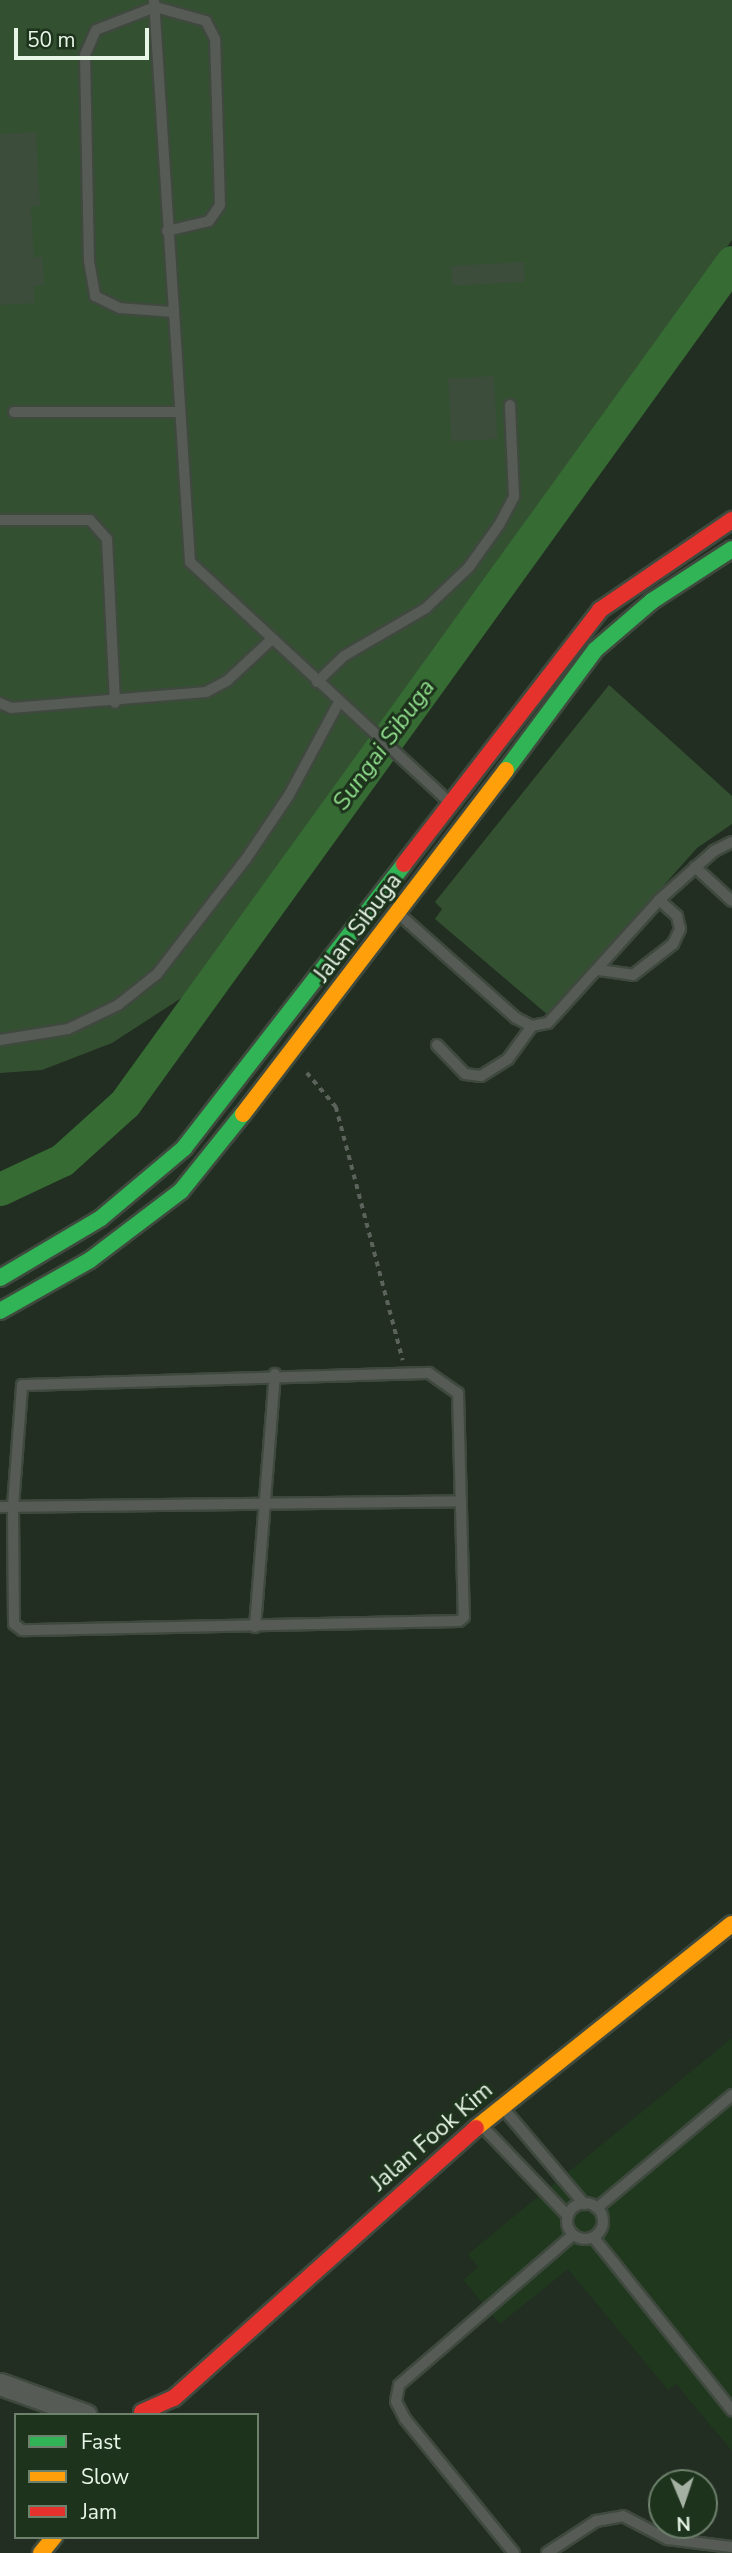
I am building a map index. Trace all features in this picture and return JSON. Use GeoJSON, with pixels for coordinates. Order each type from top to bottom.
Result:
{"type":"FeatureCollection","features":[{"type":"Feature","properties":{"kind":"main road","name":"Jalan Sibuga"},"geometry":{"type":"LineString","coordinates":[[0,1278],[101,1218],[184,1148],[600,610],[732,520]]}},
{"type":"Feature","properties":{"kind":"main road","name":"Jalan Sibuga"},"geometry":{"type":"LineString","coordinates":[[0,1311],[90,1260],[181,1191],[289,1058],[595,650],[652,601],[732,549]]}},
{"type":"Feature","properties":{"kind":"main road","name":"Jalan Fook Kim"},"geometry":{"type":"LineString","coordinates":[[174,2398],[501,2106],[732,1924]]}},
{"type":"Feature","properties":{"kind":"main road"},"geometry":{"type":"LineString","coordinates":[[146,2413],[174,2398]]}},
{"type":"Feature","properties":{"kind":"main road"},"geometry":{"type":"LineString","coordinates":[[165,2413],[174,2398]]}},
{"type":"Feature","properties":{"kind":"main road"},"geometry":{"type":"LineString","coordinates":[[41,2553],[52,2539]]}},
{"type":"Feature","properties":{"kind":"street"},"geometry":{"type":"LineString","coordinates":[[0,2384],[80,2413]]}},
{"type":"Feature","properties":{"kind":"lane"},"geometry":{"type":"LineString","coordinates":[[167,231],[209,221],[220,205],[215,39],[206,21],[155,4],[96,30],[85,55],[89,261],[95,296],[120,308],[172,312]]}},
{"type":"Feature","properties":{"kind":"lane"},"geometry":{"type":"LineString","coordinates":[[155,4],[177,412],[190,562],[271,640],[449,802]]}},
{"type":"Feature","properties":{"kind":"lane"},"geometry":{"type":"LineString","coordinates":[[317,682],[344,656],[426,608],[469,567],[499,525],[514,497],[510,405]]}},
{"type":"Feature","properties":{"kind":"lane"},"geometry":{"type":"LineString","coordinates":[[14,412],[177,412]]}},
{"type":"Feature","properties":{"kind":"lane"},"geometry":{"type":"LineString","coordinates":[[0,520],[90,520],[107,539],[115,703]]}},
{"type":"Feature","properties":{"kind":"lane"},"geometry":{"type":"LineString","coordinates":[[0,703],[11,708],[115,703],[206,692],[228,681],[271,640]]}},
{"type":"Feature","properties":{"kind":"lane"},"geometry":{"type":"LineString","coordinates":[[0,1040],[68,1029],[118,1005],[157,974],[246,859],[289,795],[339,702]]}},
{"type":"Feature","properties":{"kind":"lane"},"geometry":{"type":"LineString","coordinates":[[397,913],[516,1018],[532,1026],[548,1023],[659,900],[695,867],[732,842]]}},
{"type":"Feature","properties":{"kind":"lane"},"geometry":{"type":"LineString","coordinates":[[695,867],[732,901]]}},
{"type":"Feature","properties":{"kind":"lane"},"geometry":{"type":"LineString","coordinates":[[598,970],[633,975],[673,944],[680,929],[677,916],[659,900]]}},
{"type":"Feature","properties":{"kind":"lane"},"geometry":{"type":"LineString","coordinates":[[437,1045],[465,1074],[481,1076],[508,1059],[532,1026]]}},
{"type":"Feature","properties":{"kind":"lane"},"geometry":{"type":"LineString","coordinates":[[407,1371],[429,1373],[458,1392],[464,1617],[459,1621],[22,1630],[13,1619],[13,1506],[22,1385],[275,1374],[407,1371]]}},
{"type":"Feature","properties":{"kind":"lane"},"geometry":{"type":"LineString","coordinates":[[255,1627],[275,1374]]}},
{"type":"Feature","properties":{"kind":"lane"},"geometry":{"type":"LineString","coordinates":[[0,1507],[461,1501]]}},
{"type":"Feature","properties":{"kind":"lane"},"geometry":{"type":"LineString","coordinates":[[597,2208],[732,2095]]}},
{"type":"Feature","properties":{"kind":"lane"},"geometry":{"type":"LineString","coordinates":[[501,2106],[584,2204],[597,2208],[603,2220],[594,2238]]}},
{"type":"Feature","properties":{"kind":"lane"},"geometry":{"type":"LineString","coordinates":[[480,2124],[568,2216],[573,2235]]}},
{"type":"Feature","properties":{"kind":"lane"},"geometry":{"type":"LineString","coordinates":[[568,2216],[584,2204]]}},
{"type":"Feature","properties":{"kind":"lane"},"geometry":{"type":"LineString","coordinates":[[514,2553],[405,2419],[396,2401],[399,2385],[573,2235],[594,2238],[732,2410]]}},
{"type":"Feature","properties":{"kind":"lane"},"geometry":{"type":"LineString","coordinates":[[547,2553],[596,2521],[622,2516],[667,2539],[732,2547]]}},
{"type":"Feature","properties":{"kind":"path"},"geometry":{"type":"LineString","coordinates":[[289,1058],[323,1085],[336,1107],[407,1371]]}},
{"type":"Feature","properties":{"kind":"shaded area"},"geometry":{"type":"Polygon","coordinates":[[[0,0],[732,0],[732,240],[186,995],[112,1043],[42,1070],[0,1073],[0,0]]]}},
{"type":"Feature","properties":{"kind":"shaded area"},"geometry":{"type":"Polygon","coordinates":[[[609,685],[732,796],[732,824],[697,848],[548,1015],[435,919],[442,909],[435,902],[609,685]]]}},
{"type":"Feature","properties":{"kind":"shaded area"},"geometry":{"type":"Polygon","coordinates":[[[732,2038],[732,2451],[676,2384],[668,2390],[568,2269],[500,2324],[463,2280],[478,2267],[468,2254],[732,2038]]]}},
{"type":"Feature","properties":{"kind":"building"},"geometry":{"type":"Polygon","coordinates":[[[36,132],[40,206],[31,207],[34,257],[43,257],[44,286],[34,286],[35,303],[0,305],[0,134],[36,132]]]}},
{"type":"Feature","properties":{"kind":"building"},"geometry":{"type":"Polygon","coordinates":[[[524,262],[525,282],[452,286],[451,266],[524,262]]]}},
{"type":"Feature","properties":{"kind":"building"},"geometry":{"type":"Polygon","coordinates":[[[494,376],[497,439],[451,441],[448,378],[494,376]]]}},
{"type":"Feature","properties":{"kind":"waterway","name":"Sungai Sibuga"},"geometry":{"type":"LineString","coordinates":[[0,1189],[62,1160],[125,1103],[732,262]]}},
{"type":"Feature","properties":{"kind":"traffic: fast"},"geometry":{"type":"LineString","coordinates":[[506,770],[595,650],[652,601],[732,549]]}},
{"type":"Feature","properties":{"kind":"traffic: fast"},"geometry":{"type":"LineString","coordinates":[[0,1278],[101,1218],[184,1148],[404,864]]}},
{"type":"Feature","properties":{"kind":"traffic: fast"},"geometry":{"type":"LineString","coordinates":[[0,1311],[90,1260],[181,1191],[243,1114]]}},
{"type":"Feature","properties":{"kind":"traffic: slow"},"geometry":{"type":"LineString","coordinates":[[243,1114],[506,770]]}},
{"type":"Feature","properties":{"kind":"traffic: slow"},"geometry":{"type":"LineString","coordinates":[[476,2128],[732,1924]]}},
{"type":"Feature","properties":{"kind":"traffic: slow"},"geometry":{"type":"LineString","coordinates":[[41,2553],[52,2539]]}},
{"type":"Feature","properties":{"kind":"traffic: jam"},"geometry":{"type":"LineString","coordinates":[[404,864],[600,610],[732,520]]}},
{"type":"Feature","properties":{"kind":"traffic: jam"},"geometry":{"type":"LineString","coordinates":[[142,2412],[174,2398],[476,2128]]}}]}
